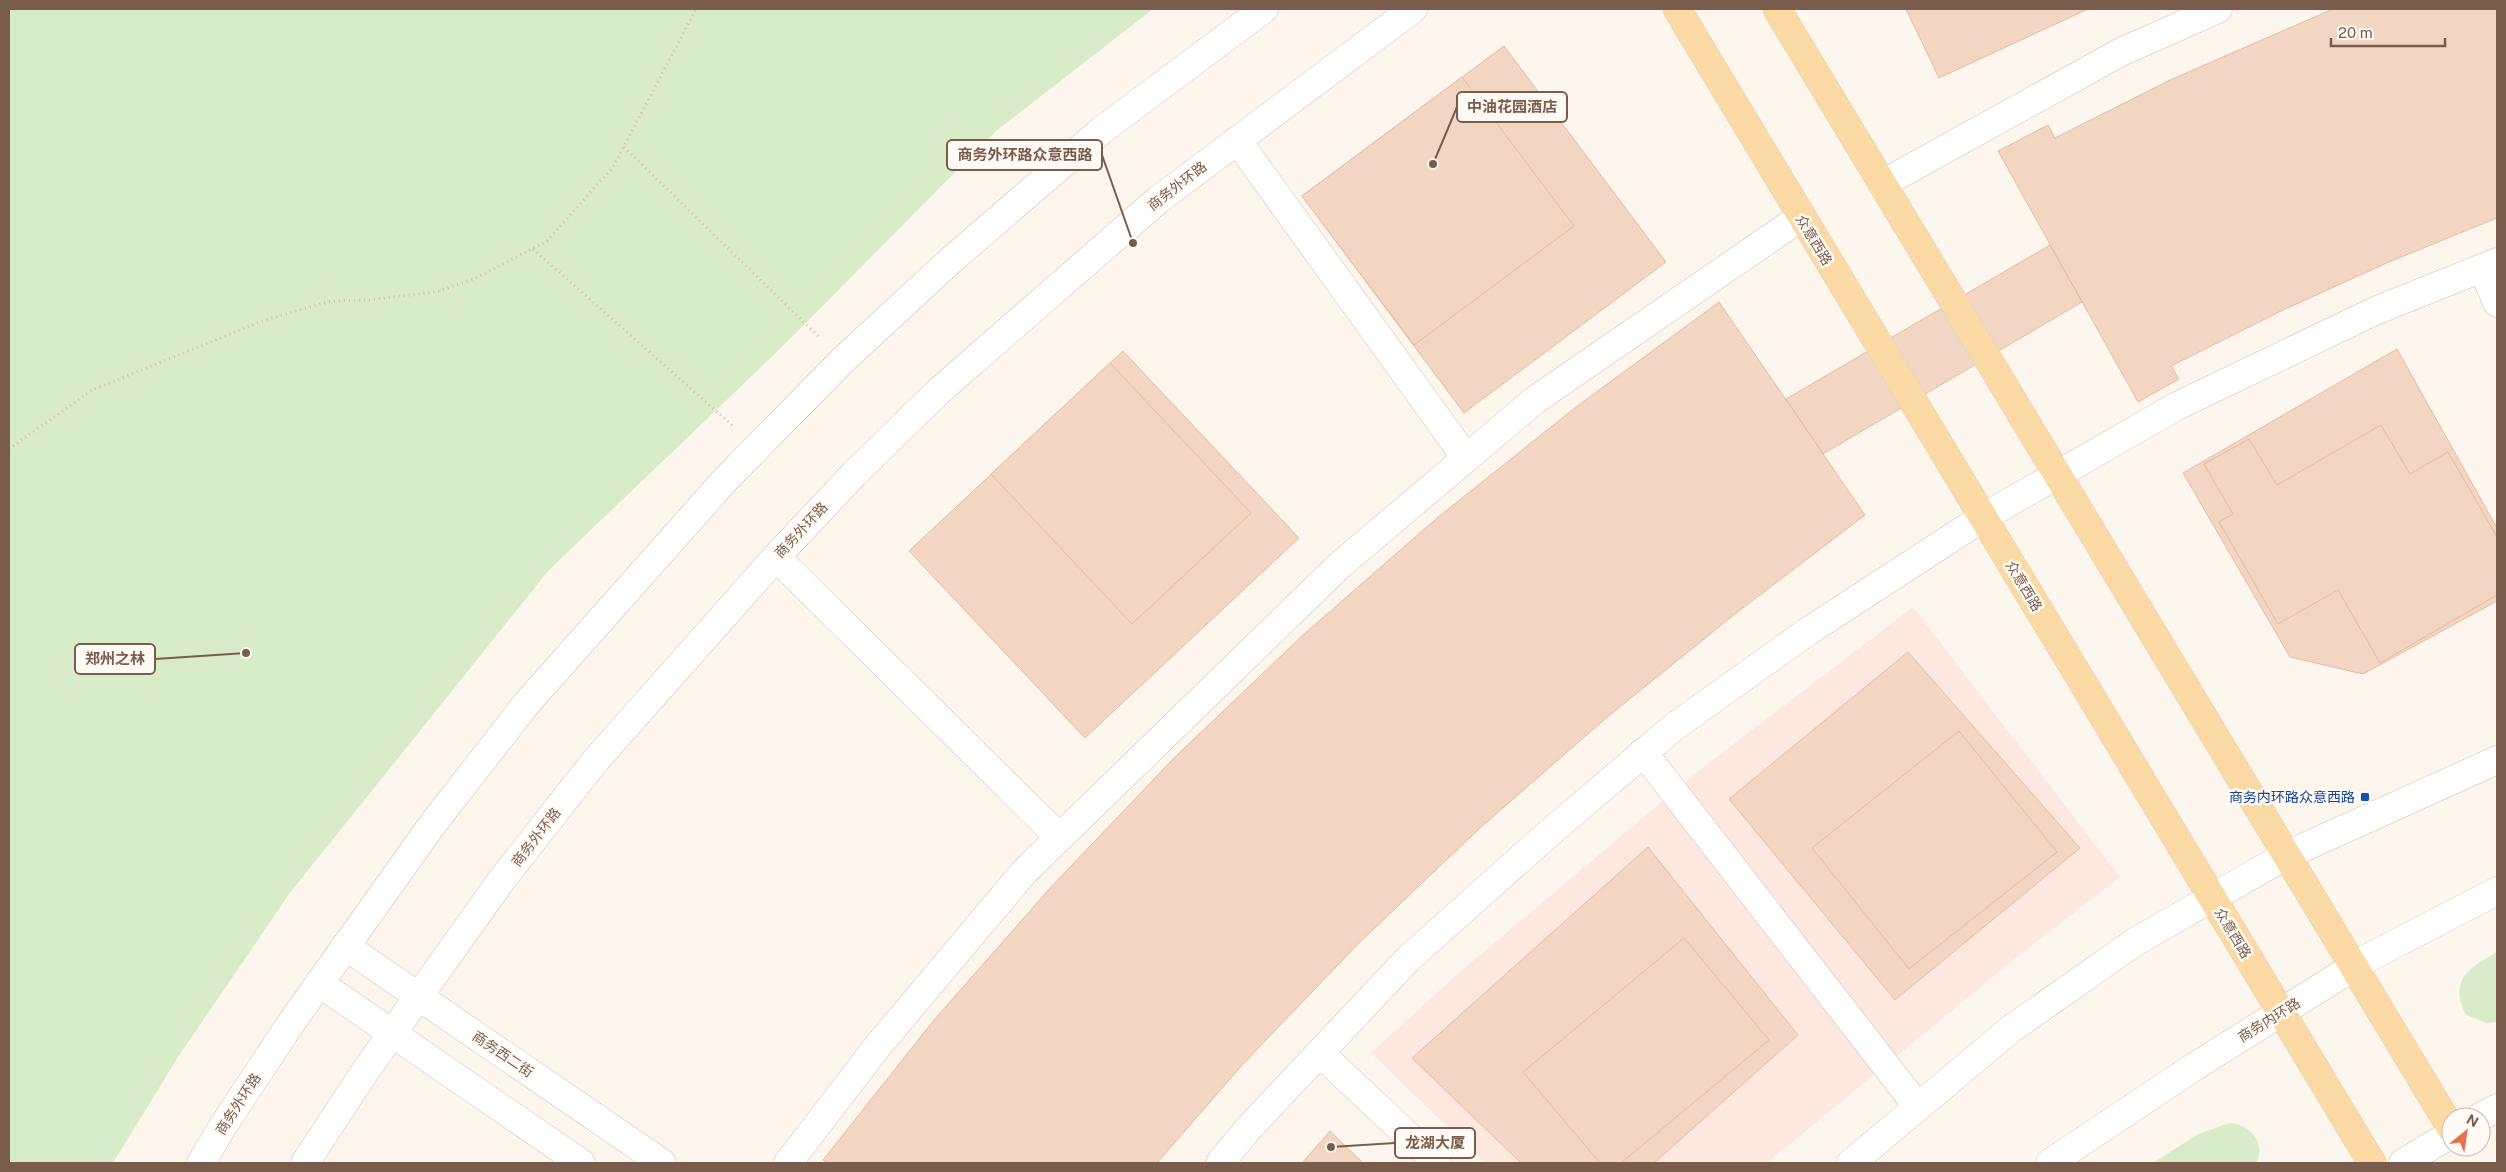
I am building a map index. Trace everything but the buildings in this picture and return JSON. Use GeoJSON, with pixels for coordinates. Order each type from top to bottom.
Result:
{"type":"FeatureCollection","features":[{"type":"Feature","properties":{"kind":"main road","name":"众意西路"},"geometry":{"type":"LineString","coordinates":[[1676,9],[2372,1163]]}},
{"type":"Feature","properties":{"kind":"main road"},"geometry":{"type":"LineString","coordinates":[[1777,9],[2441,1111]]}},
{"type":"Feature","properties":{"kind":"street","name":"商务外环路"},"geometry":{"type":"LineString","coordinates":[[201,1163],[222,1126],[319,982],[432,824],[527,703],[756,447],[843,360],[950,261],[1102,130],[1264,9]]}},
{"type":"Feature","properties":{"kind":"street","name":"商务外环路"},"geometry":{"type":"LineString","coordinates":[[305,1163],[392,1034],[503,878],[596,760],[776,557],[854,474],[939,391],[1158,200],[1413,9]]}},
{"type":"Feature","properties":{"kind":"street"},"geometry":{"type":"LineString","coordinates":[[1882,184],[2121,52],[2218,9]]}},
{"type":"Feature","properties":{"kind":"street"},"geometry":{"type":"LineString","coordinates":[[1237,140],[1466,458]]}},
{"type":"Feature","properties":{"kind":"street"},"geometry":{"type":"LineString","coordinates":[[788,1163],[884,1039],[1024,872],[1340,566],[1535,400],[1801,217]]}},
{"type":"Feature","properties":{"kind":"street"},"geometry":{"type":"LineString","coordinates":[[1220,1163],[1248,1129],[1408,960],[1643,752],[1674,727],[1807,632],[1982,518],[2177,406],[2375,311],[2490,265],[2497,303]]}},
{"type":"Feature","properties":{"kind":"street"},"geometry":{"type":"LineString","coordinates":[[776,557],[1059,838]]}},
{"type":"Feature","properties":{"kind":"street"},"geometry":{"type":"LineString","coordinates":[[1643,752],[1918,1107]]}},
{"type":"Feature","properties":{"kind":"street"},"geometry":{"type":"LineString","coordinates":[[1851,1163],[2010,1029],[2135,942],[2287,856],[2497,760]]}},
{"type":"Feature","properties":{"kind":"street","name":"商务内环路"},"geometry":{"type":"LineString","coordinates":[[2050,1163],[2127,1110],[2280,1012],[2354,967],[2497,891]]}},
{"type":"Feature","properties":{"kind":"street","name":"商务西二街"},"geometry":{"type":"LineString","coordinates":[[345,946],[662,1163]]}},
{"type":"Feature","properties":{"kind":"street"},"geometry":{"type":"LineString","coordinates":[[319,982],[582,1163]]}},
{"type":"Feature","properties":{"kind":"street"},"geometry":{"type":"LineString","coordinates":[[1320,1053],[1436,1163]]}},
{"type":"Feature","properties":{"kind":"street"},"geometry":{"type":"LineString","coordinates":[[2403,1163],[2441,1140]]}},
{"type":"Feature","properties":{"kind":"path"},"geometry":{"type":"LineString","coordinates":[[9,449],[92,390],[265,320],[331,301],[367,300],[436,292],[474,279],[547,241],[614,167],[696,9]]}},
{"type":"Feature","properties":{"kind":"path"},"geometry":{"type":"LineString","coordinates":[[624,147],[843,360]]}},
{"type":"Feature","properties":{"kind":"path"},"geometry":{"type":"LineString","coordinates":[[533,249],[756,447]]}},
{"type":"Feature","properties":{"kind":"shaded area"},"geometry":{"type":"Polygon","coordinates":[[[1913,607],[2120,877],[2017,957],[1767,1163],[1485,1163],[1371,1053],[1454,977],[1697,772],[1913,607]]]}},
{"type":"Feature","properties":{"kind":"green space"},"geometry":{"type":"Polygon","coordinates":[[[9,9],[1153,9],[996,131],[783,346],[549,570],[289,894],[178,1057],[113,1163],[9,1163],[9,9]]]}},
{"type":"Feature","properties":{"kind":"green space"},"geometry":{"type":"Polygon","coordinates":[[[2497,952],[2497,1022],[2487,1023],[2466,1015],[2459,992],[2465,976],[2471,969],[2497,952]]]}},
{"type":"Feature","properties":{"kind":"green space"},"geometry":{"type":"Polygon","coordinates":[[[2230,1123],[2244,1127],[2255,1136],[2259,1149],[2256,1163],[2153,1163],[2198,1134],[2230,1123]]]}},
{"type":"Feature","properties":{"kind":"place","name":"中油花园酒店"},"geometry":{"type":"Point","coordinates":[1433,164]}},
{"type":"Feature","properties":{"kind":"place","name":"商务外环路众意西路"},"geometry":{"type":"Point","coordinates":[1133,243]}},
{"type":"Feature","properties":{"kind":"place","name":"郑州之林"},"geometry":{"type":"Point","coordinates":[246,653]}},
{"type":"Feature","properties":{"kind":"place","name":"商务内环路众意西路"},"geometry":{"type":"Point","coordinates":[2365,797]}},
{"type":"Feature","properties":{"kind":"place","name":"龙湖大厦"},"geometry":{"type":"Point","coordinates":[1331,1147]}}]}
